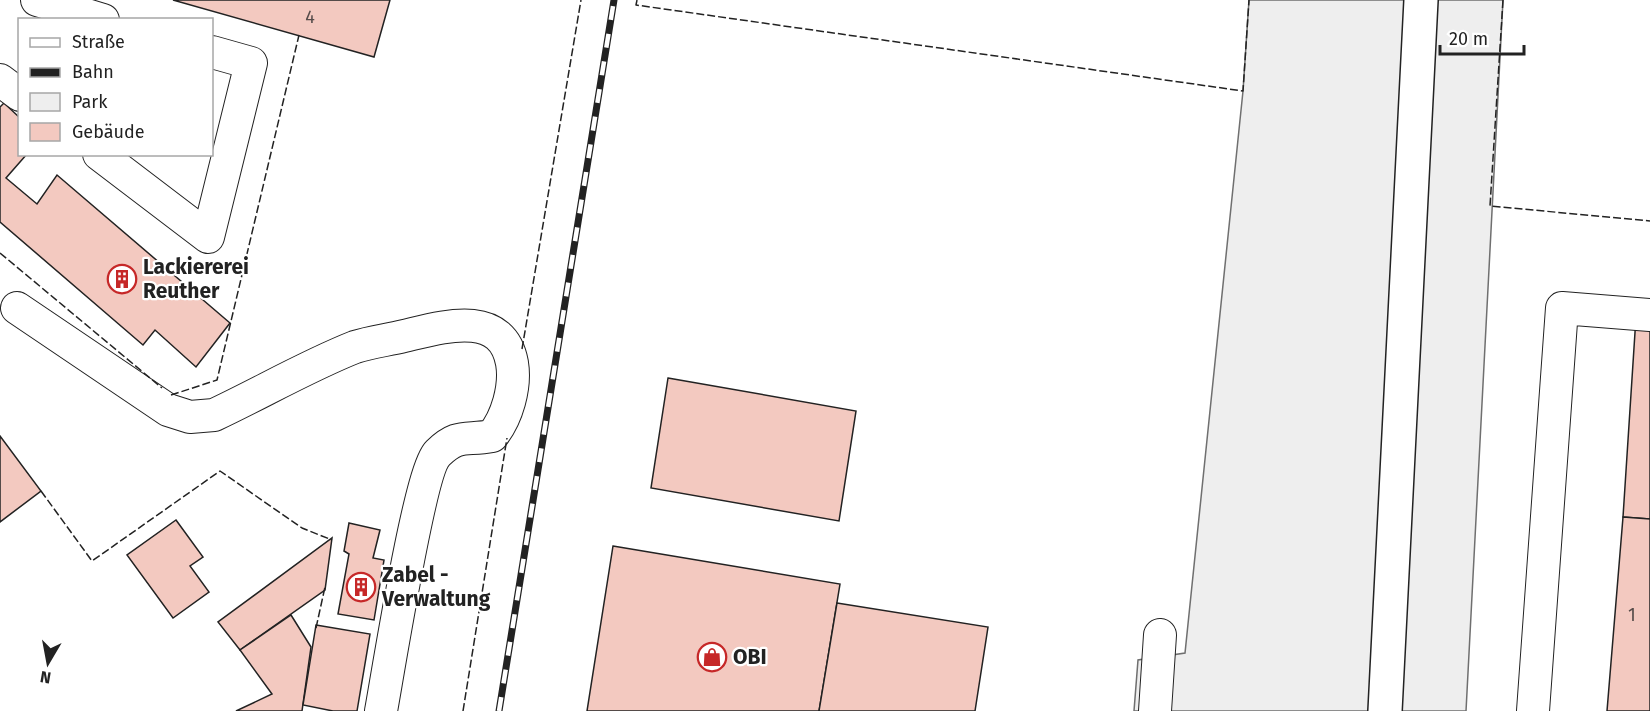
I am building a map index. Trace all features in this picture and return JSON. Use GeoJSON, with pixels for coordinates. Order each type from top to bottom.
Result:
{"type":"FeatureCollection","features":[{"type":"Feature","properties":{"kind":"main road"},"geometry":{"type":"LineString","coordinates":[[1385,711],[1421,0]]}},
{"type":"Feature","properties":{"kind":"street"},"geometry":{"type":"LineString","coordinates":[[37,0],[96,18]]}},
{"type":"Feature","properties":{"kind":"street"},"geometry":{"type":"LineString","coordinates":[[102,156],[208,237],[251,63],[213,52]]}},
{"type":"Feature","properties":{"kind":"street"},"geometry":{"type":"LineString","coordinates":[[0,80],[18,93]]}},
{"type":"Feature","properties":{"kind":"street"},"geometry":{"type":"LineString","coordinates":[[17,308],[168,410],[190,417],[214,415],[356,347],[460,325],[482,328],[496,333],[506,345],[514,380],[506,411],[500,427],[492,436],[455,439],[435,455],[423,492],[381,711]]}},
{"type":"Feature","properties":{"kind":"street"},"geometry":{"type":"LineString","coordinates":[[1533,711],[1562,308],[1650,315]]}},
{"type":"Feature","properties":{"kind":"street"},"geometry":{"type":"LineString","coordinates":[[1155,711],[1160,635]]}},
{"type":"Feature","properties":{"kind":"green space"},"geometry":{"type":"Polygon","coordinates":[[[1249,0],[1503,0],[1466,711],[1134,711],[1138,660],[1185,653],[1243,91],[1249,0]]]}},
{"type":"Feature","properties":{"kind":"building"},"geometry":{"type":"Polygon","coordinates":[[[173,0],[390,0],[374,57],[173,0]]]}},
{"type":"Feature","properties":{"kind":"building","name":"Lackiererei Reuther"},"geometry":{"type":"Polygon","coordinates":[[[4,103],[18,116],[18,156],[25,156],[6,178],[37,204],[57,175],[230,323],[196,367],[155,330],[143,345],[0,222],[0,107],[4,103]]]}},
{"type":"Feature","properties":{"kind":"building"},"geometry":{"type":"Polygon","coordinates":[[[1636,317],[1650,318],[1650,519],[1623,517],[1636,317]]]}},
{"type":"Feature","properties":{"kind":"building"},"geometry":{"type":"Polygon","coordinates":[[[668,378],[856,411],[839,521],[651,488],[668,378]]]}},
{"type":"Feature","properties":{"kind":"building"},"geometry":{"type":"Polygon","coordinates":[[[0,436],[41,491],[0,522],[0,436]]]}},
{"type":"Feature","properties":{"kind":"building"},"geometry":{"type":"Polygon","coordinates":[[[1623,517],[1650,519],[1650,711],[1607,711],[1623,517]]]}},
{"type":"Feature","properties":{"kind":"building"},"geometry":{"type":"Polygon","coordinates":[[[176,520],[203,557],[190,566],[209,592],[173,618],[127,555],[176,520]]]}},
{"type":"Feature","properties":{"kind":"building","name":"Zabel - Verwaltung"},"geometry":{"type":"Polygon","coordinates":[[[349,523],[380,530],[373,558],[384,560],[374,620],[338,614],[349,554],[344,551],[349,523]]]}},
{"type":"Feature","properties":{"kind":"building"},"geometry":{"type":"Polygon","coordinates":[[[332,538],[325,590],[240,650],[218,622],[332,538]]]}},
{"type":"Feature","properties":{"kind":"building","name":"OBI"},"geometry":{"type":"Polygon","coordinates":[[[613,546],[840,584],[819,711],[587,711],[613,546]]]}},
{"type":"Feature","properties":{"kind":"building"},"geometry":{"type":"Polygon","coordinates":[[[837,603],[988,627],[975,711],[819,711],[837,603]]]}},
{"type":"Feature","properties":{"kind":"building"},"geometry":{"type":"Polygon","coordinates":[[[291,615],[311,647],[302,711],[236,711],[272,694],[240,650],[291,615]]]}},
{"type":"Feature","properties":{"kind":"building"},"geometry":{"type":"Polygon","coordinates":[[[316,625],[370,634],[357,711],[333,711],[303,705],[316,625]]]}},
{"type":"Feature","properties":{"kind":"railway"},"geometry":{"type":"LineString","coordinates":[[499,711],[614,0]]}},
{"type":"Feature","properties":{"kind":"fence"},"geometry":{"type":"LineString","coordinates":[[522,349],[581,0]]}},
{"type":"Feature","properties":{"kind":"fence"},"geometry":{"type":"LineString","coordinates":[[637,0],[636,5],[1243,91],[1249,0]]}},
{"type":"Feature","properties":{"kind":"fence"},"geometry":{"type":"LineString","coordinates":[[1503,0],[1490,206],[1650,221]]}},
{"type":"Feature","properties":{"kind":"fence"},"geometry":{"type":"LineString","coordinates":[[171,395],[217,380],[299,35]]}},
{"type":"Feature","properties":{"kind":"fence"},"geometry":{"type":"LineString","coordinates":[[0,253],[162,388]]}},
{"type":"Feature","properties":{"kind":"fence"},"geometry":{"type":"LineString","coordinates":[[463,711],[507,438]]}},
{"type":"Feature","properties":{"kind":"fence"},"geometry":{"type":"LineString","coordinates":[[41,491],[92,561],[220,471],[302,528],[332,540]]}},
{"type":"Feature","properties":{"kind":"fence"},"geometry":{"type":"LineString","coordinates":[[316,628],[325,587]]}},
{"type":"Feature","properties":{"kind":"place","name":"Lackiererei Reuther"},"geometry":{"type":"Point","coordinates":[122,279]}},
{"type":"Feature","properties":{"kind":"place","name":"Zabel - Verwaltung"},"geometry":{"type":"Point","coordinates":[361,587]}},
{"type":"Feature","properties":{"kind":"place","name":"OBI"},"geometry":{"type":"Point","coordinates":[712,657]}}]}
